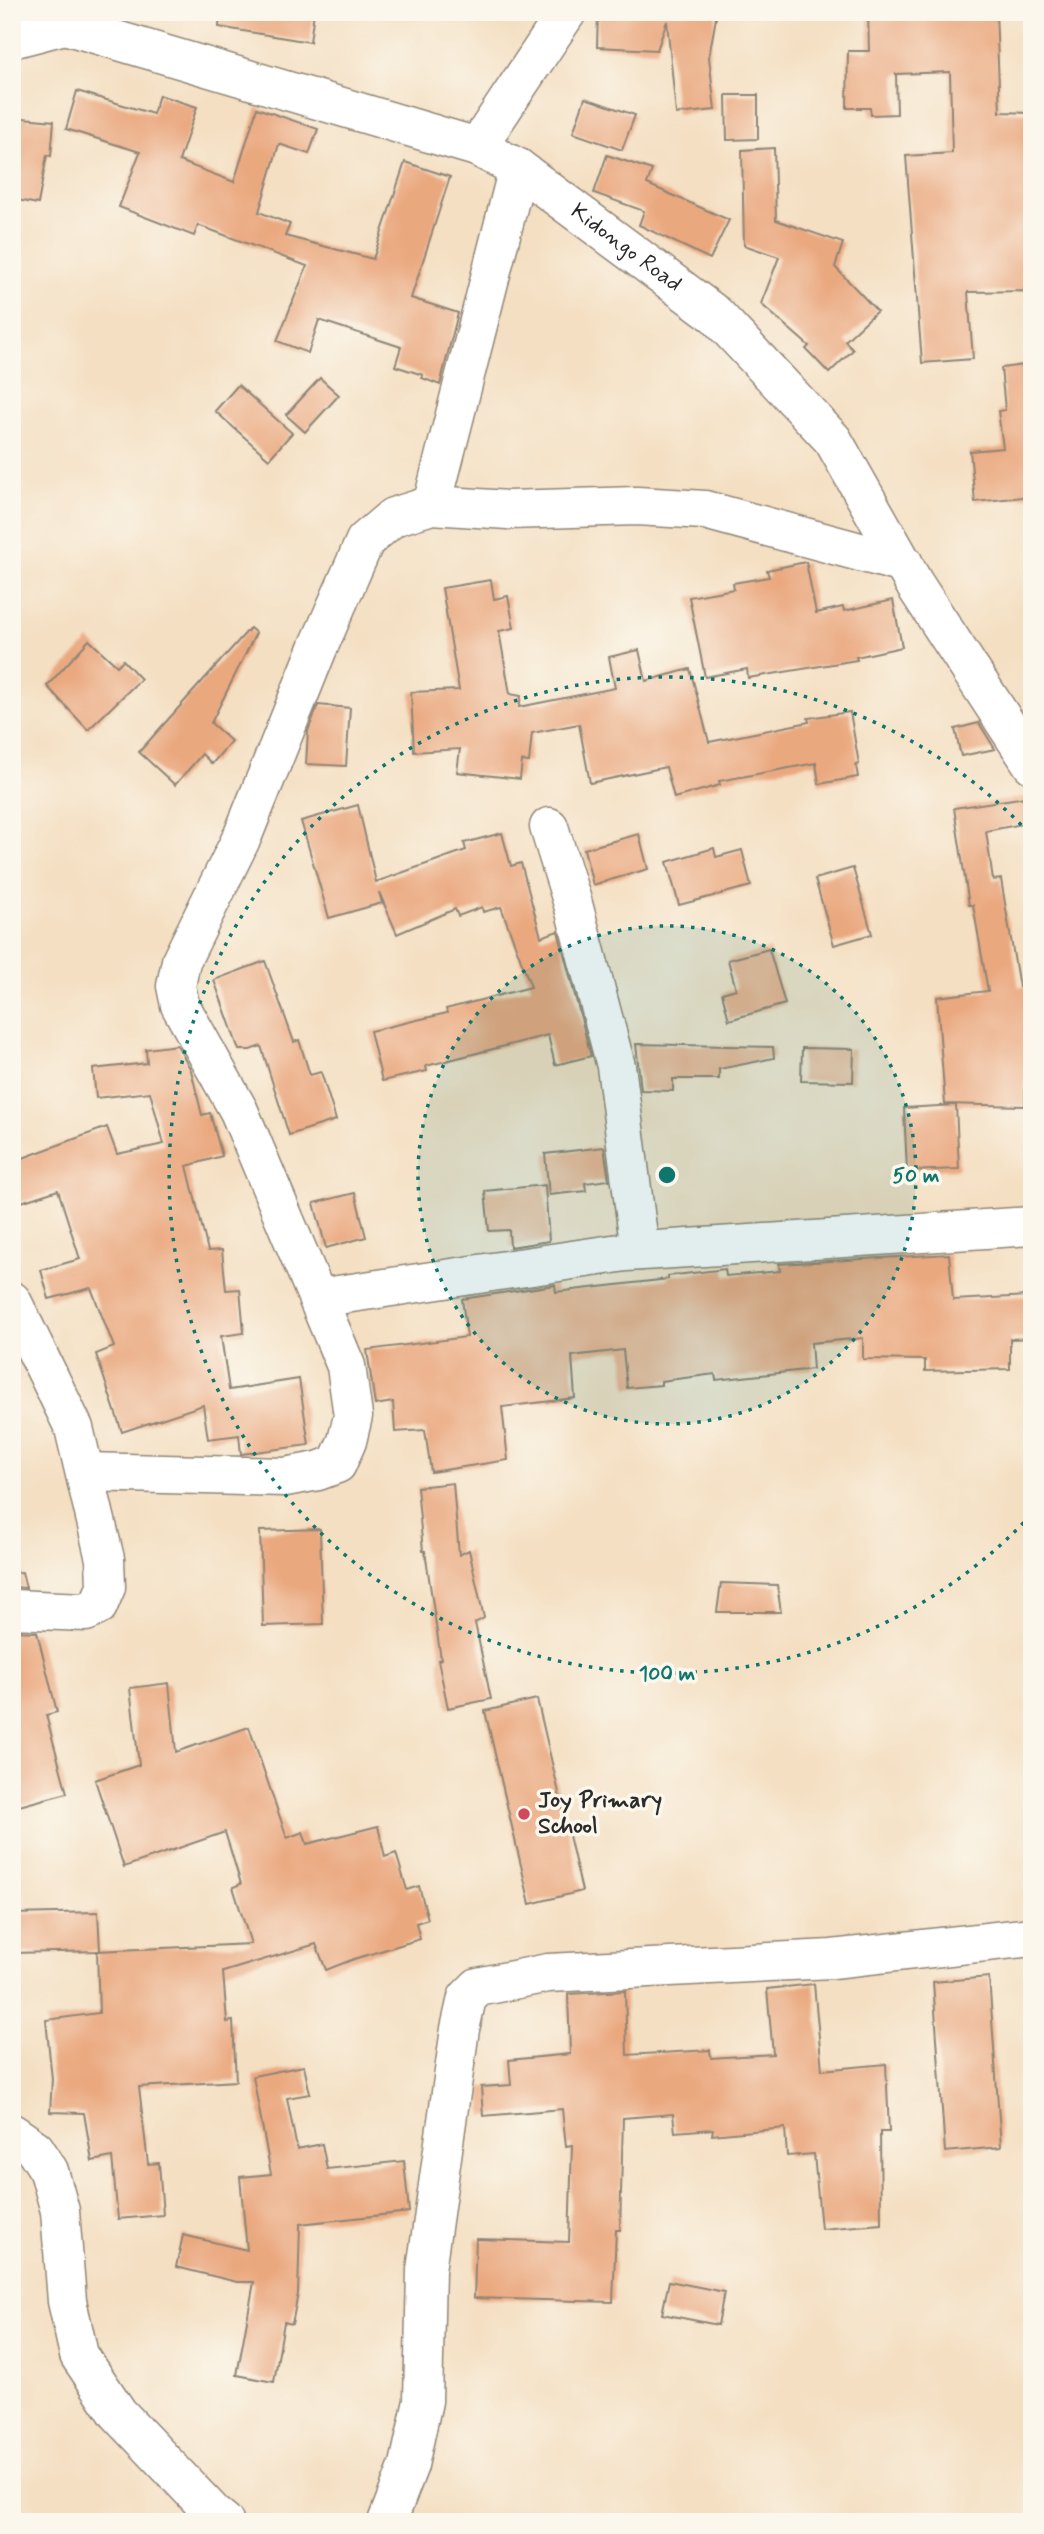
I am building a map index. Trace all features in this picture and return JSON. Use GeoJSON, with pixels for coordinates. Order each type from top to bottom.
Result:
{"type":"FeatureCollection","features":[{"type":"Feature","properties":{"kind":"street"},"geometry":{"type":"LineString","coordinates":[[477,147],[568,12]]}},
{"type":"Feature","properties":{"kind":"street","name":"Kidongo Road"},"geometry":{"type":"LineString","coordinates":[[12,39],[64,19],[477,147],[519,168],[716,315],[833,440],[904,565],[1032,764]]}},
{"type":"Feature","properties":{"kind":"street"},"geometry":{"type":"LineString","coordinates":[[432,505],[519,168]]}},
{"type":"Feature","properties":{"kind":"street"},"geometry":{"type":"LineString","coordinates":[[85,1472],[285,1477],[318,1471],[337,1464],[347,1441],[353,1416],[346,1366],[239,1111],[180,1005],[176,986],[181,961],[243,835],[318,648],[365,541],[393,517],[432,505],[508,510],[636,506],[705,510],[904,565]]}},
{"type":"Feature","properties":{"kind":"street"},"geometry":{"type":"LineString","coordinates":[[550,827],[616,1066],[639,1251]]}},
{"type":"Feature","properties":{"kind":"street"},"geometry":{"type":"LineString","coordinates":[[317,1298],[639,1251],[1032,1226]]}},
{"type":"Feature","properties":{"kind":"street"},"geometry":{"type":"LineString","coordinates":[[12,1301],[74,1428],[105,1559],[106,1587],[98,1606],[86,1612],[12,1609]]}},
{"type":"Feature","properties":{"kind":"street"},"geometry":{"type":"LineString","coordinates":[[387,2522],[409,2465],[422,2401],[426,2270],[460,2029],[467,1998],[478,1987],[548,1973],[832,1959],[1032,1937]]}},
{"type":"Feature","properties":{"kind":"street"},"geometry":{"type":"LineString","coordinates":[[12,2133],[35,2149],[50,2171],[60,2211],[67,2301],[79,2355],[118,2413],[224,2522]]}},
{"type":"Feature","properties":{"kind":"building"},"geometry":{"type":"Polygon","coordinates":[[[220,12],[314,12],[310,42],[219,27],[220,12]]]}},
{"type":"Feature","properties":{"kind":"building"},"geometry":{"type":"Polygon","coordinates":[[[598,12],[717,12],[709,57],[715,110],[676,114],[667,21],[657,50],[597,47],[598,12]]]}},
{"type":"Feature","properties":{"kind":"building"},"geometry":{"type":"Polygon","coordinates":[[[868,12],[996,12],[1000,112],[1032,113],[1032,291],[968,292],[973,359],[922,363],[906,156],[952,153],[950,72],[896,74],[897,114],[871,115],[870,108],[847,108],[848,51],[869,51],[868,12]]]}},
{"type":"Feature","properties":{"kind":"building"},"geometry":{"type":"Polygon","coordinates":[[[77,91],[153,114],[159,95],[197,107],[179,161],[234,182],[257,108],[318,129],[309,154],[279,144],[259,212],[290,224],[285,236],[373,259],[405,162],[450,177],[411,298],[458,313],[440,385],[422,378],[423,375],[395,366],[401,347],[319,320],[308,353],[277,341],[307,266],[198,225],[194,236],[119,207],[140,152],[66,129],[77,91]]]}},
{"type":"Feature","properties":{"kind":"building"},"geometry":{"type":"Polygon","coordinates":[[[726,95],[758,95],[758,139],[727,140],[726,95]]]}},
{"type":"Feature","properties":{"kind":"building"},"geometry":{"type":"Polygon","coordinates":[[[585,98],[635,115],[622,150],[573,133],[585,98]]]}},
{"type":"Feature","properties":{"kind":"building"},"geometry":{"type":"Polygon","coordinates":[[[12,117],[54,121],[51,156],[47,155],[38,204],[12,199],[12,117]]]}},
{"type":"Feature","properties":{"kind":"building"},"geometry":{"type":"Polygon","coordinates":[[[774,148],[776,220],[843,243],[835,267],[877,311],[845,341],[853,350],[829,373],[806,349],[809,346],[761,304],[779,257],[744,245],[742,150],[774,148]]]}},
{"type":"Feature","properties":{"kind":"building"},"geometry":{"type":"Polygon","coordinates":[[[607,155],[652,170],[647,184],[729,220],[710,259],[639,225],[644,211],[594,193],[607,155]]]}},
{"type":"Feature","properties":{"kind":"building"},"geometry":{"type":"Polygon","coordinates":[[[1032,364],[1032,496],[975,502],[970,451],[1003,448],[998,411],[1005,410],[1001,368],[1032,364]]]}},
{"type":"Feature","properties":{"kind":"building"},"geometry":{"type":"Polygon","coordinates":[[[320,378],[339,395],[305,432],[286,415],[320,378]]]}},
{"type":"Feature","properties":{"kind":"building"},"geometry":{"type":"Polygon","coordinates":[[[238,385],[292,433],[269,459],[215,411],[238,385]]]}},
{"type":"Feature","properties":{"kind":"building"},"geometry":{"type":"Polygon","coordinates":[[[806,562],[816,613],[843,607],[844,611],[893,600],[902,647],[856,657],[857,660],[748,678],[747,669],[705,677],[689,597],[734,589],[733,583],[769,577],[767,570],[806,562]]]}},
{"type":"Feature","properties":{"kind":"building"},"geometry":{"type":"Polygon","coordinates":[[[491,580],[494,599],[508,596],[514,628],[499,631],[510,694],[521,696],[519,707],[615,688],[609,657],[639,650],[646,681],[690,669],[709,742],[809,722],[808,718],[850,712],[859,764],[856,765],[858,777],[819,784],[816,763],[719,781],[720,785],[674,798],[666,767],[590,783],[579,724],[532,733],[529,762],[522,761],[520,779],[457,772],[460,749],[414,752],[411,692],[459,690],[442,588],[491,580]]]}},
{"type":"Feature","properties":{"kind":"building"},"geometry":{"type":"Polygon","coordinates":[[[250,628],[256,633],[211,723],[231,741],[212,764],[202,754],[175,785],[139,752],[250,628]]]}},
{"type":"Feature","properties":{"kind":"building"},"geometry":{"type":"Polygon","coordinates":[[[89,640],[117,666],[123,660],[141,679],[88,730],[47,686],[89,640]]]}},
{"type":"Feature","properties":{"kind":"building"},"geometry":{"type":"Polygon","coordinates":[[[318,705],[350,708],[346,766],[306,764],[308,731],[318,705]]]}},
{"type":"Feature","properties":{"kind":"building"},"geometry":{"type":"Polygon","coordinates":[[[979,723],[995,749],[961,756],[955,729],[979,723]]]}},
{"type":"Feature","properties":{"kind":"building"},"geometry":{"type":"Polygon","coordinates":[[[1032,796],[1032,822],[986,831],[993,880],[1001,879],[1019,987],[1032,985],[1032,1062],[1026,1063],[1025,1106],[945,1104],[937,997],[988,991],[973,905],[969,905],[954,808],[1032,796]]]}},
{"type":"Feature","properties":{"kind":"building"},"geometry":{"type":"Polygon","coordinates":[[[358,805],[376,882],[466,850],[464,843],[502,833],[511,866],[521,863],[541,937],[558,931],[591,1056],[555,1065],[548,1035],[426,1066],[427,1071],[382,1081],[370,1031],[447,1013],[446,1009],[531,987],[501,907],[483,912],[482,907],[458,916],[455,909],[397,934],[379,892],[382,903],[329,918],[301,821],[358,805]]]}},
{"type":"Feature","properties":{"kind":"building"},"geometry":{"type":"Polygon","coordinates":[[[639,834],[648,869],[593,885],[584,849],[639,834]]]}},
{"type":"Feature","properties":{"kind":"building"},"geometry":{"type":"Polygon","coordinates":[[[714,848],[716,857],[742,850],[751,886],[679,905],[667,862],[714,848]]]}},
{"type":"Feature","properties":{"kind":"building"},"geometry":{"type":"Polygon","coordinates":[[[853,868],[872,934],[834,945],[815,879],[853,868]]]}},
{"type":"Feature","properties":{"kind":"building"},"geometry":{"type":"Polygon","coordinates":[[[769,949],[785,1004],[729,1020],[722,993],[736,989],[728,960],[769,949]]]}},
{"type":"Feature","properties":{"kind":"building"},"geometry":{"type":"Polygon","coordinates":[[[265,961],[294,1042],[299,1040],[310,1075],[321,1072],[336,1120],[289,1135],[261,1046],[239,1050],[214,980],[265,961]]]}},
{"type":"Feature","properties":{"kind":"building"},"geometry":{"type":"Polygon","coordinates":[[[636,1044],[773,1047],[774,1058],[719,1069],[719,1079],[673,1079],[673,1091],[641,1090],[636,1044]]]}},
{"type":"Feature","properties":{"kind":"building"},"geometry":{"type":"Polygon","coordinates":[[[177,1045],[191,1070],[202,1115],[210,1113],[222,1156],[187,1166],[208,1251],[222,1250],[226,1290],[240,1289],[244,1333],[221,1336],[229,1390],[299,1379],[309,1445],[241,1454],[239,1435],[208,1439],[203,1405],[122,1432],[96,1354],[114,1347],[91,1288],[49,1299],[41,1270],[80,1259],[58,1190],[12,1205],[12,1162],[107,1127],[117,1154],[164,1144],[150,1092],[96,1098],[93,1069],[147,1063],[146,1049],[177,1045]]]}},
{"type":"Feature","properties":{"kind":"building"},"geometry":{"type":"Polygon","coordinates":[[[802,1048],[854,1049],[853,1082],[801,1081],[802,1048]]]}},
{"type":"Feature","properties":{"kind":"building"},"geometry":{"type":"Polygon","coordinates":[[[956,1105],[959,1169],[907,1171],[904,1108],[956,1105]]]}},
{"type":"Feature","properties":{"kind":"building"},"geometry":{"type":"Polygon","coordinates":[[[604,1147],[609,1180],[585,1183],[586,1191],[549,1195],[545,1154],[604,1147]]]}},
{"type":"Feature","properties":{"kind":"building"},"geometry":{"type":"Polygon","coordinates":[[[545,1185],[549,1241],[510,1247],[509,1230],[489,1231],[485,1191],[545,1185]]]}},
{"type":"Feature","properties":{"kind":"building"},"geometry":{"type":"Polygon","coordinates":[[[355,1193],[366,1237],[326,1248],[314,1203],[355,1193]]]}},
{"type":"Feature","properties":{"kind":"building"},"geometry":{"type":"Polygon","coordinates":[[[949,1254],[953,1300],[1029,1296],[1031,1338],[1010,1339],[1010,1369],[925,1371],[925,1360],[863,1359],[863,1338],[811,1343],[813,1369],[716,1380],[715,1374],[661,1381],[661,1385],[627,1388],[623,1350],[572,1356],[575,1398],[502,1407],[508,1460],[431,1472],[425,1430],[395,1432],[393,1402],[375,1405],[367,1350],[467,1337],[462,1299],[555,1285],[556,1292],[668,1279],[668,1276],[725,1269],[726,1276],[780,1271],[779,1264],[949,1254]]]}},
{"type":"Feature","properties":{"kind":"building"},"geometry":{"type":"Polygon","coordinates":[[[453,1483],[459,1555],[469,1550],[484,1618],[475,1623],[491,1699],[448,1708],[438,1660],[441,1659],[423,1551],[417,1487],[453,1483]]]}},
{"type":"Feature","properties":{"kind":"building"},"geometry":{"type":"Polygon","coordinates":[[[320,1529],[323,1624],[263,1626],[260,1531],[320,1529]]]}},
{"type":"Feature","properties":{"kind":"building"},"geometry":{"type":"Polygon","coordinates":[[[22,1572],[26,1588],[12,1587],[12,1573],[22,1572]]]}},
{"type":"Feature","properties":{"kind":"building"},"geometry":{"type":"Polygon","coordinates":[[[721,1583],[777,1585],[781,1612],[717,1612],[721,1583]]]}},
{"type":"Feature","properties":{"kind":"building"},"geometry":{"type":"Polygon","coordinates":[[[12,1631],[37,1632],[57,1712],[46,1715],[67,1793],[12,1808],[12,1631]]]}},
{"type":"Feature","properties":{"kind":"building"},"geometry":{"type":"Polygon","coordinates":[[[169,1683],[176,1752],[249,1727],[287,1838],[303,1832],[307,1844],[378,1826],[385,1857],[396,1853],[407,1890],[419,1886],[428,1919],[416,1923],[420,1939],[326,1970],[316,1944],[223,1972],[227,2022],[233,2021],[236,2081],[139,2087],[148,2164],[159,2163],[163,2215],[118,2219],[112,2157],[92,2161],[84,2113],[50,2112],[52,2079],[46,2020],[99,2013],[97,1951],[251,1944],[233,1887],[241,1884],[225,1832],[124,1867],[95,1780],[139,1765],[130,1688],[169,1683]]]}},
{"type":"Feature","properties":{"kind":"building"},"geometry":{"type":"Polygon","coordinates":[[[537,1699],[582,1891],[530,1904],[485,1711],[537,1699]]]}},
{"type":"Feature","properties":{"kind":"building"},"geometry":{"type":"Polygon","coordinates":[[[98,1912],[100,1951],[12,1953],[12,1914],[98,1912]]]}},
{"type":"Feature","properties":{"kind":"building"},"geometry":{"type":"Polygon","coordinates":[[[989,1977],[1001,2147],[945,2152],[933,1982],[989,1977]]]}},
{"type":"Feature","properties":{"kind":"building"},"geometry":{"type":"Polygon","coordinates":[[[814,1984],[822,2070],[886,2064],[889,2132],[880,2132],[881,2224],[821,2229],[814,2154],[787,2156],[785,2128],[712,2135],[713,2129],[675,2132],[673,2114],[623,2118],[620,2230],[616,2230],[613,2302],[474,2298],[476,2239],[569,2242],[572,2145],[566,2146],[562,2109],[483,2116],[481,2087],[511,2085],[509,2060],[570,2054],[568,1994],[625,1991],[627,2055],[710,2050],[711,2058],[773,2054],[767,1989],[814,1984]]]}},
{"type":"Feature","properties":{"kind":"building"},"geometry":{"type":"Polygon","coordinates":[[[304,2066],[310,2094],[287,2098],[297,2149],[322,2144],[327,2169],[404,2161],[409,2212],[300,2224],[298,2294],[292,2324],[284,2322],[274,2382],[237,2375],[254,2282],[237,2282],[176,2267],[183,2235],[247,2250],[240,2177],[271,2174],[253,2076],[304,2066]]]}},
{"type":"Feature","properties":{"kind":"building"},"geometry":{"type":"Polygon","coordinates":[[[669,2281],[724,2292],[718,2325],[662,2314],[669,2281]]]}},
{"type":"Feature","properties":{"kind":"place","name":"Joy Primary School"},"geometry":{"type":"Point","coordinates":[524,1814]}}]}
